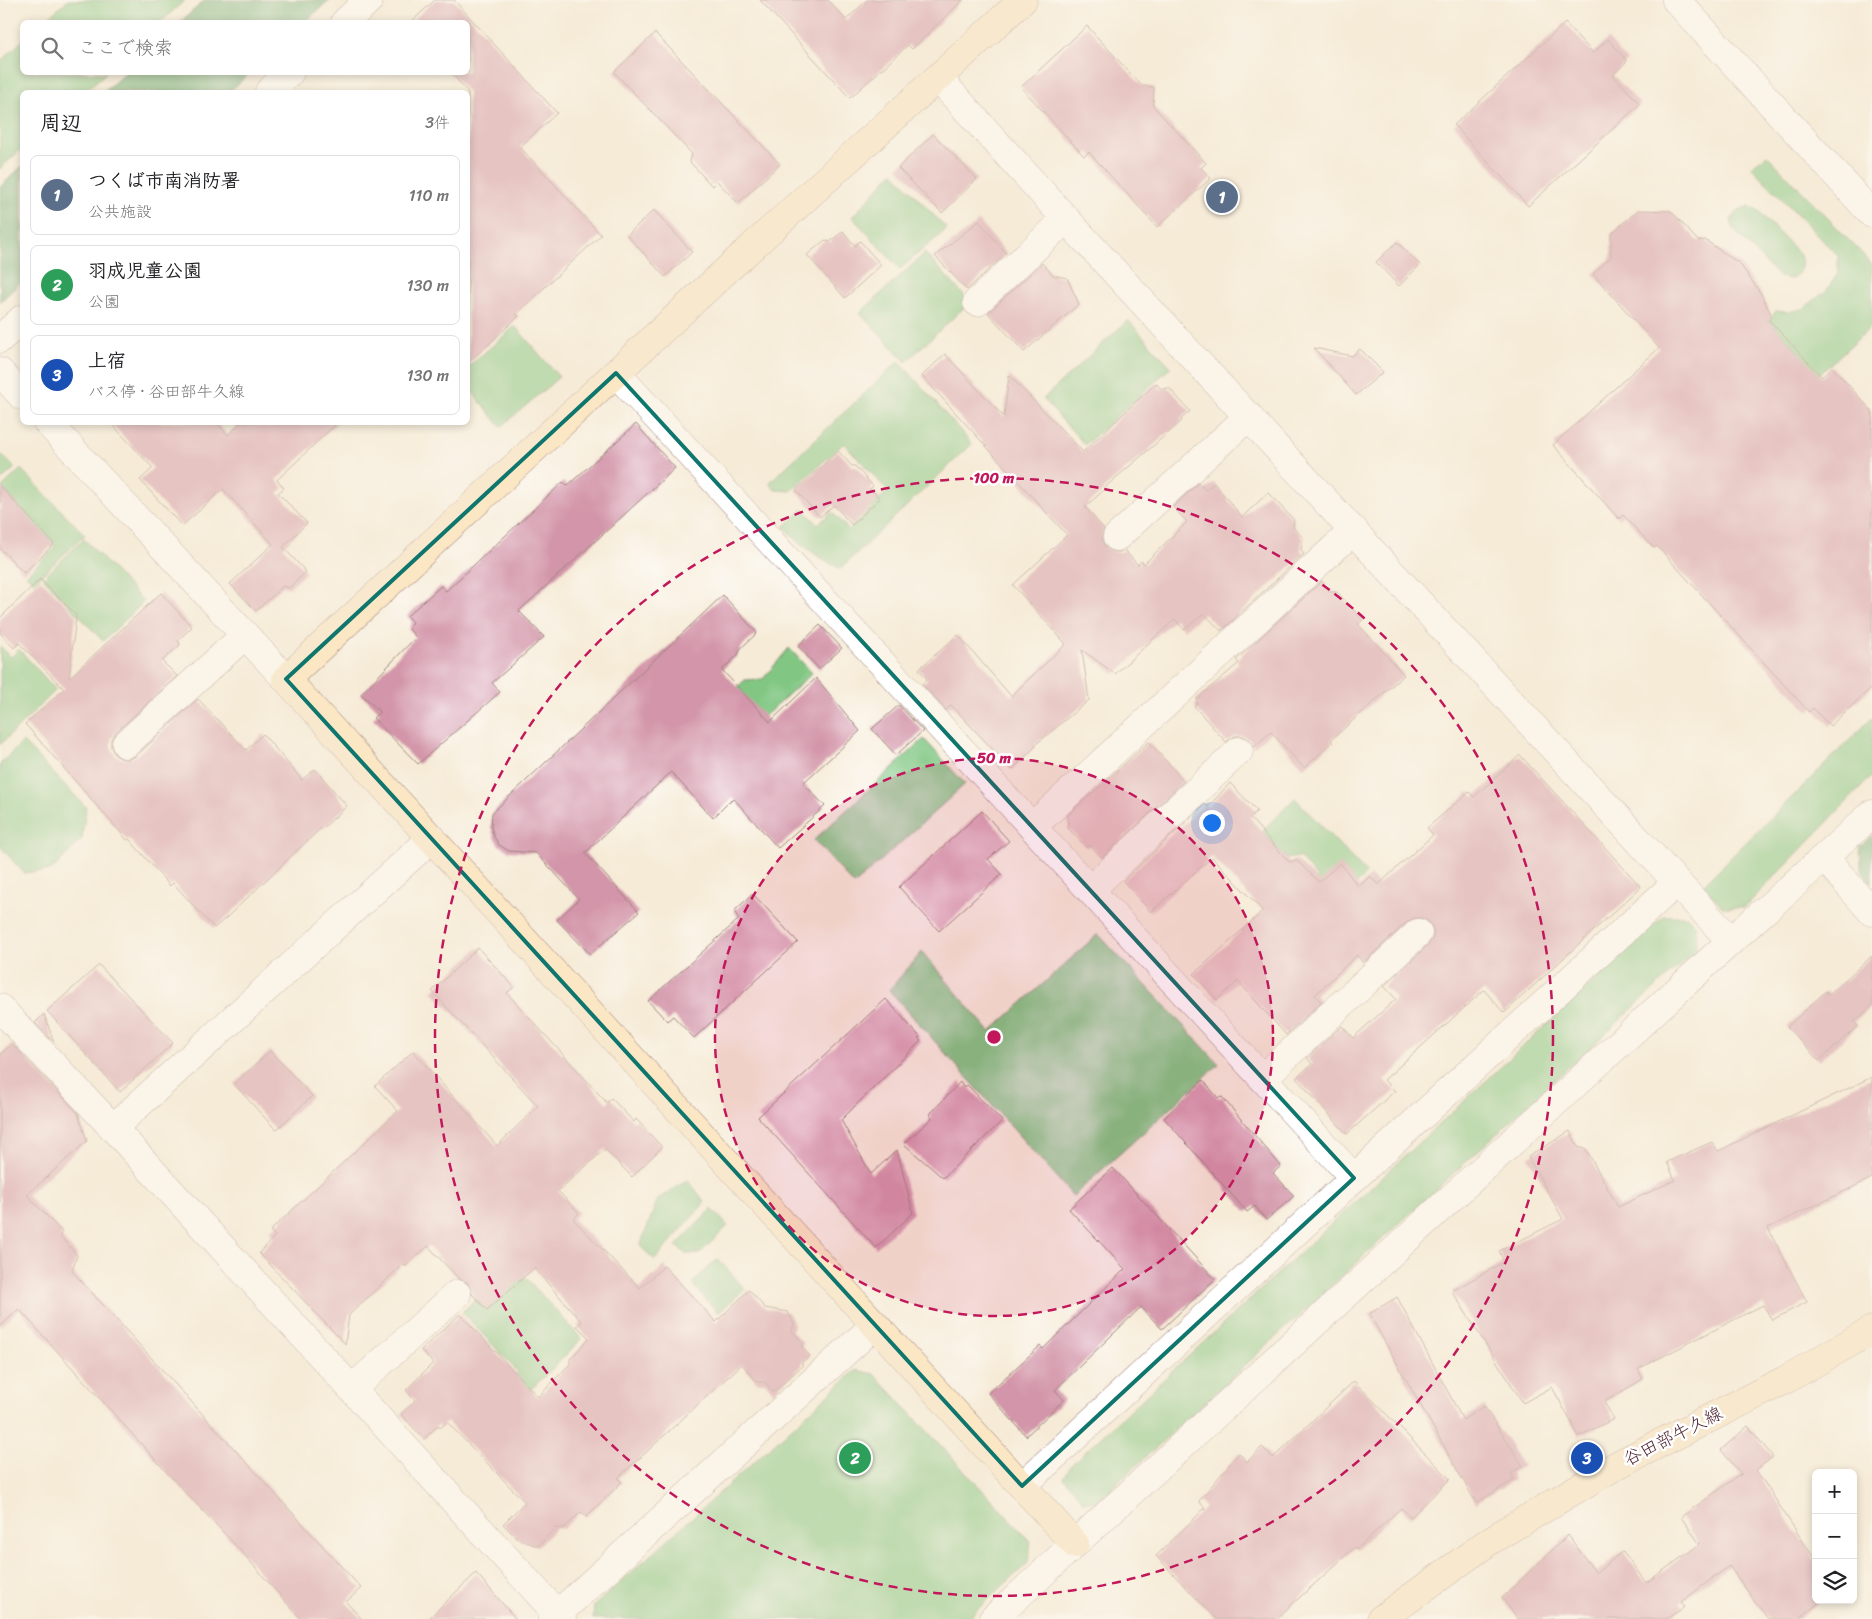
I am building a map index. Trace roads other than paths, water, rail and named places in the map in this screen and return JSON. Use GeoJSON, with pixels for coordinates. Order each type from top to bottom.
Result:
{"type":"FeatureCollection","features":[{"type":"Feature","properties":{"kind":"street"},"geometry":{"type":"LineString","coordinates":[[347,20],[369,0]]}},
{"type":"Feature","properties":{"kind":"street"},"geometry":{"type":"LineString","coordinates":[[286,679],[1023,0]]}},
{"type":"Feature","properties":{"kind":"street"},"geometry":{"type":"LineString","coordinates":[[1676,0],[1872,214]]}},
{"type":"Feature","properties":{"kind":"street"},"geometry":{"type":"LineString","coordinates":[[271,90],[287,75]]}},
{"type":"Feature","properties":{"kind":"street"},"geometry":{"type":"LineString","coordinates":[[938,78],[1731,942]]}},
{"type":"Feature","properties":{"kind":"street"},"geometry":{"type":"LineString","coordinates":[[977,302],[1066,219]]}},
{"type":"Feature","properties":{"kind":"street"},"geometry":{"type":"LineString","coordinates":[[0,339],[20,320]]}},
{"type":"Feature","properties":{"kind":"street"},"geometry":{"type":"LineString","coordinates":[[0,372],[20,394]]}},
{"type":"Feature","properties":{"kind":"street"},"geometry":{"type":"LineString","coordinates":[[616,373],[1354,1178]]}},
{"type":"Feature","properties":{"kind":"street"},"geometry":{"type":"LineString","coordinates":[[1117,537],[1249,416]]}},
{"type":"Feature","properties":{"kind":"street"},"geometry":{"type":"LineString","coordinates":[[50,425],[432,838],[1076,1544]]}},
{"type":"Feature","properties":{"kind":"street"},"geometry":{"type":"LineString","coordinates":[[1032,827],[1354,530]]}},
{"type":"Feature","properties":{"kind":"street"},"geometry":{"type":"LineString","coordinates":[[126,744],[245,635]]}},
{"type":"Feature","properties":{"kind":"street"},"geometry":{"type":"LineString","coordinates":[[1090,890],[1239,751]]}},
{"type":"Feature","properties":{"kind":"street"},"geometry":{"type":"LineString","coordinates":[[993,1619],[1872,814]]}},
{"type":"Feature","properties":{"kind":"street"},"geometry":{"type":"LineString","coordinates":[[113,1128],[432,838]]}},
{"type":"Feature","properties":{"kind":"street"},"geometry":{"type":"LineString","coordinates":[[1825,858],[1872,912]]}},
{"type":"Feature","properties":{"kind":"street"},"geometry":{"type":"LineString","coordinates":[[1022,1486],[1676,882]]}},
{"type":"Feature","properties":{"kind":"street"},"geometry":{"type":"LineString","coordinates":[[1263,1078],[1418,933]]}},
{"type":"Feature","properties":{"kind":"street"},"geometry":{"type":"LineString","coordinates":[[0,1008],[113,1128],[352,1389],[557,1617],[875,1325]]}},
{"type":"Feature","properties":{"kind":"street"},"geometry":{"type":"LineString","coordinates":[[352,1389],[457,1294]]}},
{"type":"Feature","properties":{"kind":"street","name":"谷田部牛久線"},"geometry":{"type":"LineString","coordinates":[[1381,1619],[1491,1540],[1601,1474],[1786,1380],[1872,1330]]}},
{"type":"Feature","properties":{"kind":"place","name":"つくば市南消防署"},"geometry":{"type":"Point","coordinates":[1222,197]}},
{"type":"Feature","properties":{"kind":"place","name":"羽成児童公園"},"geometry":{"type":"Point","coordinates":[855,1458]}},
{"type":"Feature","properties":{"kind":"place","name":"上宿"},"geometry":{"type":"Point","coordinates":[1587,1458]}}]}
